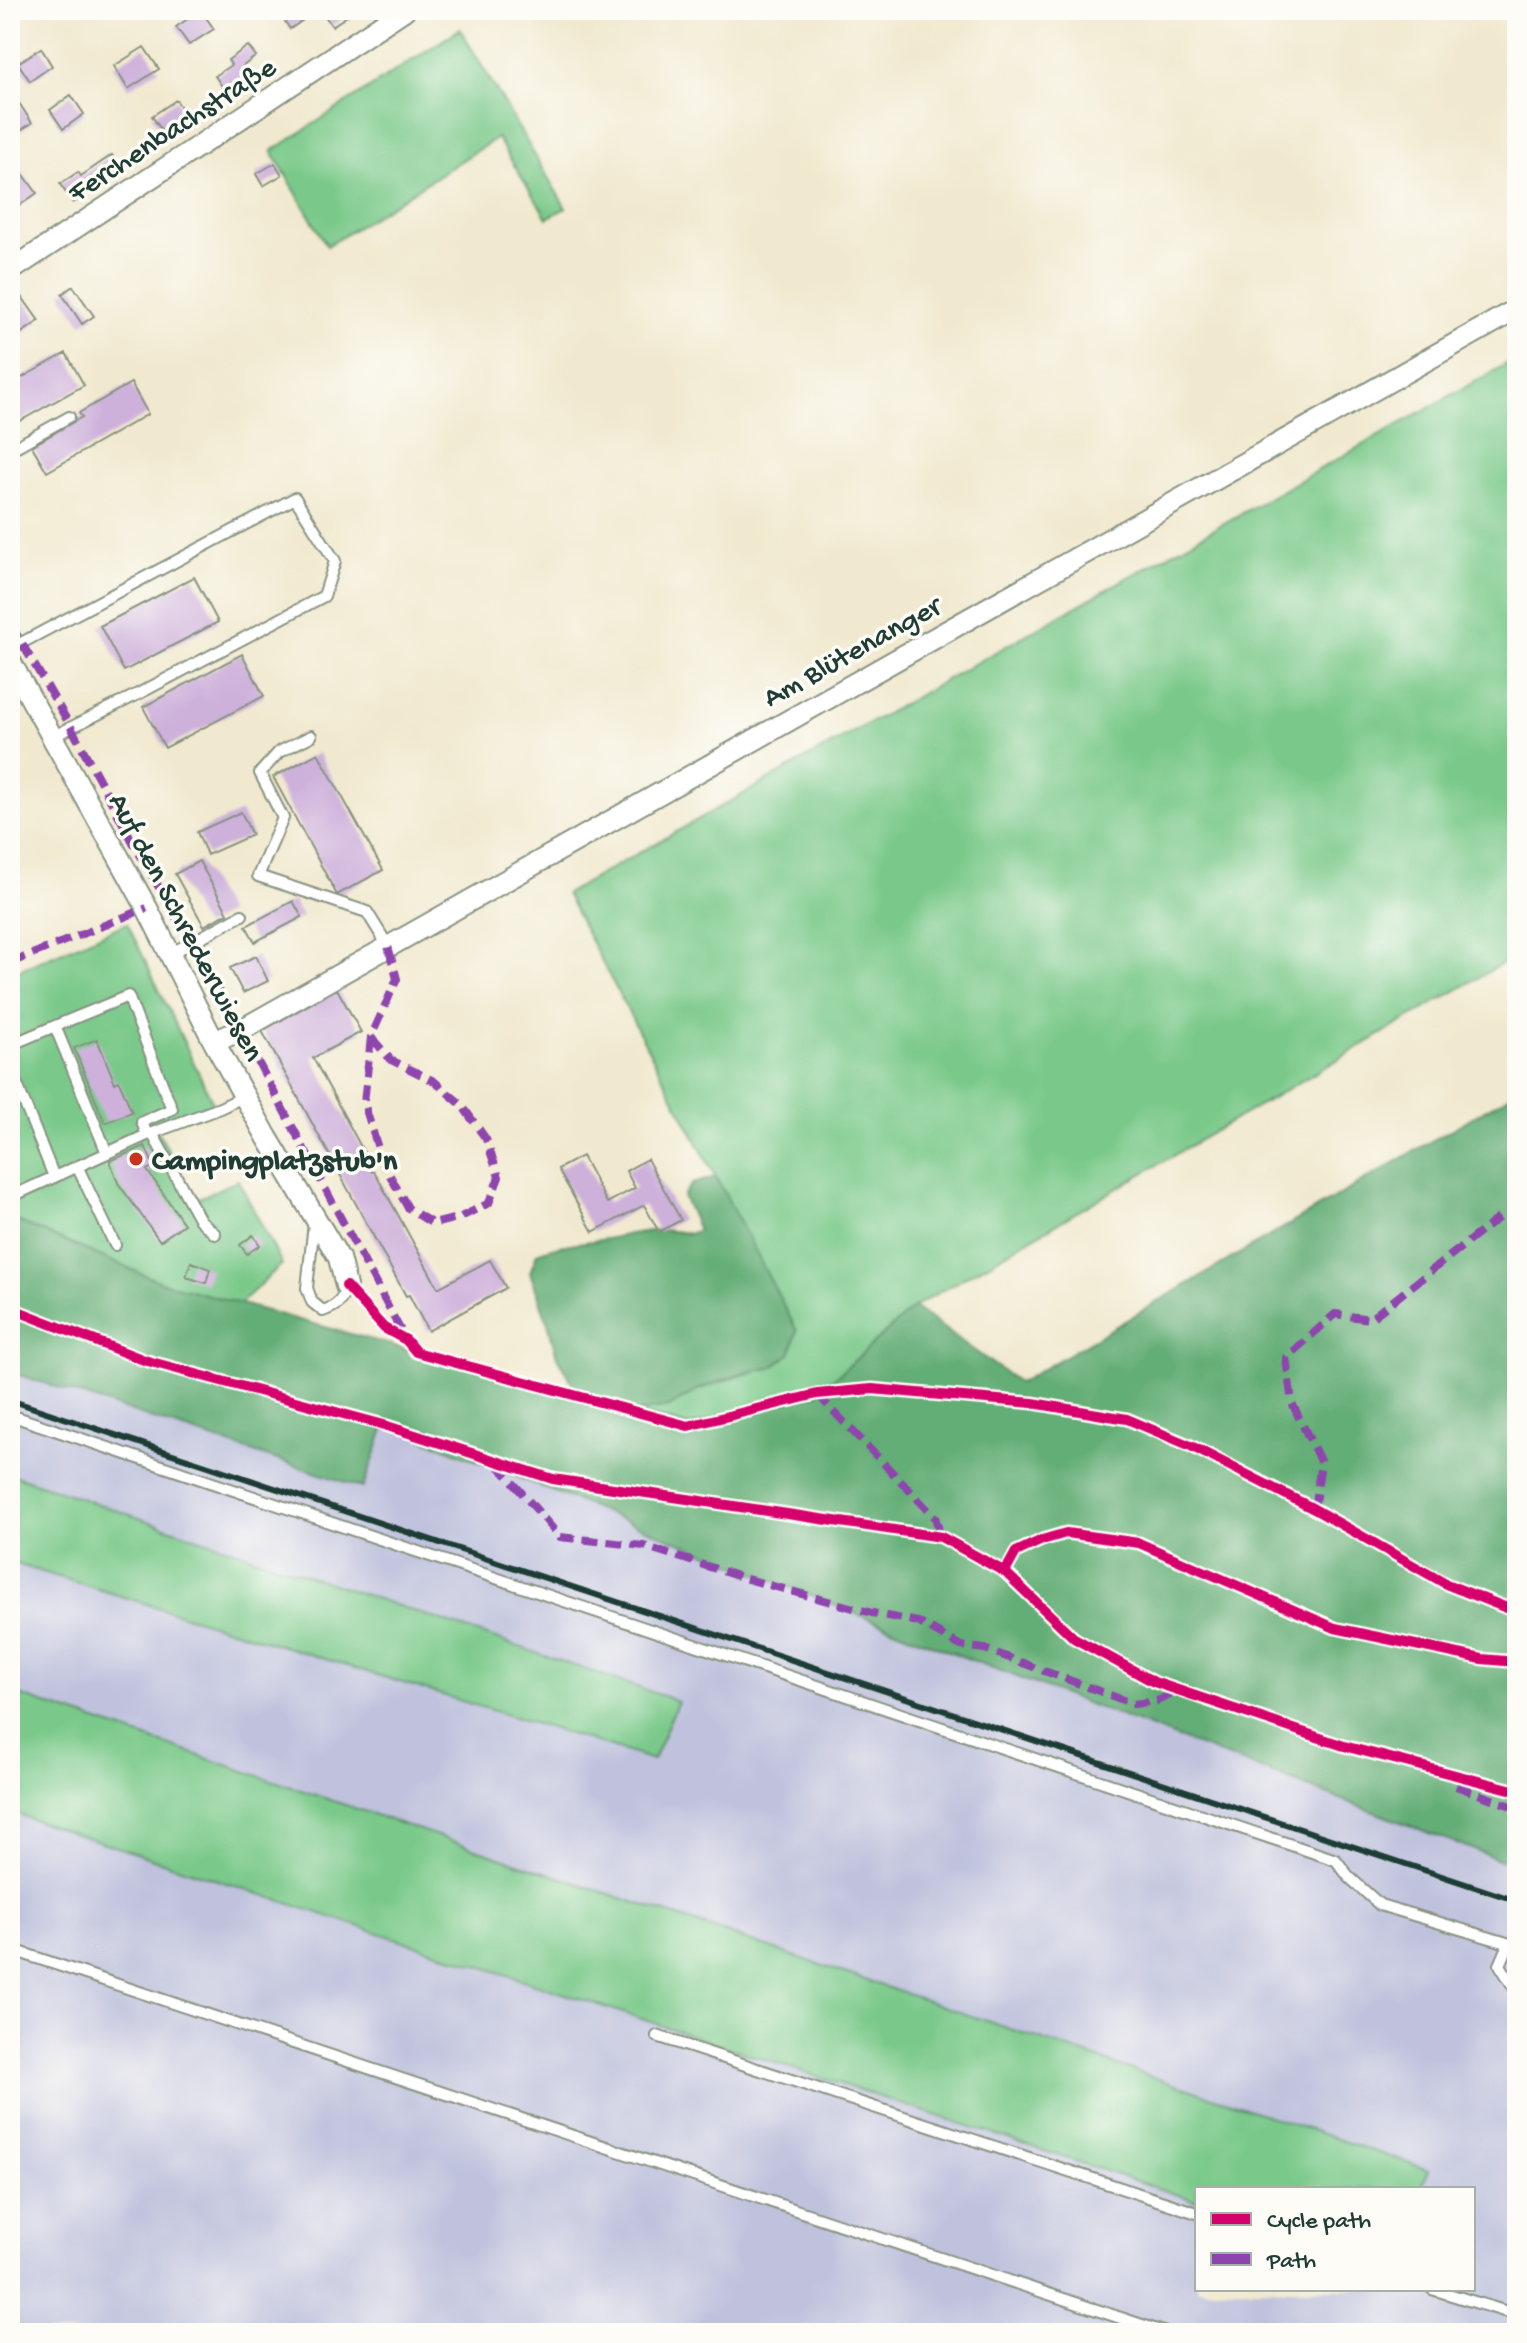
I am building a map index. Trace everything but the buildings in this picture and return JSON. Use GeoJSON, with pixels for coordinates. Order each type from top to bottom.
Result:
{"type":"FeatureCollection","features":[{"type":"Feature","properties":{"kind":"street","name":"Ferchenbachstraße"},"geometry":{"type":"LineString","coordinates":[[10,271],[404,10]]}},
{"type":"Feature","properties":{"kind":"street","name":"Am Blütenanger"},"geometry":{"type":"LineString","coordinates":[[214,1042],[241,1030],[1517,309]]}},
{"type":"Feature","properties":{"kind":"street","name":"Auf den Schrederwiesen"},"geometry":{"type":"LineString","coordinates":[[10,661],[147,908],[214,1042],[339,1258],[346,1286]]}},
{"type":"Feature","properties":{"kind":"lane"},"geometry":{"type":"LineString","coordinates":[[10,450],[69,417]]}},
{"type":"Feature","properties":{"kind":"lane"},"geometry":{"type":"LineString","coordinates":[[10,649],[295,498],[335,561],[324,596],[52,737]]}},
{"type":"Feature","properties":{"kind":"lane"},"geometry":{"type":"LineString","coordinates":[[311,736],[279,752],[260,773],[283,818],[258,876],[367,912],[388,946]]}},
{"type":"Feature","properties":{"kind":"lane"},"geometry":{"type":"LineString","coordinates":[[169,954],[242,915]]}},
{"type":"Feature","properties":{"kind":"lane"},"geometry":{"type":"LineString","coordinates":[[10,1045],[128,996],[172,1109],[142,1122],[200,1220],[215,1234]]}},
{"type":"Feature","properties":{"kind":"lane"},"geometry":{"type":"LineString","coordinates":[[55,1026],[107,1153]]}},
{"type":"Feature","properties":{"kind":"lane"},"geometry":{"type":"LineString","coordinates":[[10,1067],[54,1177]]}},
{"type":"Feature","properties":{"kind":"lane"},"geometry":{"type":"LineString","coordinates":[[10,1197],[149,1134],[245,1096]]}},
{"type":"Feature","properties":{"kind":"lane"},"geometry":{"type":"LineString","coordinates":[[77,1166],[115,1245]]}},
{"type":"Feature","properties":{"kind":"lane","name":"Auf den Schrederwiesen"},"geometry":{"type":"LineString","coordinates":[[315,1217],[307,1288],[312,1302],[323,1311],[335,1306],[343,1298],[346,1286]]}},
{"type":"Feature","properties":{"kind":"lane"},"geometry":{"type":"LineString","coordinates":[[10,1415],[1336,1860],[1349,1877],[1380,1905],[1513,1945],[1500,1965],[1517,1992]]}},
{"type":"Feature","properties":{"kind":"lane"},"geometry":{"type":"LineString","coordinates":[[10,1949],[1166,2333]]}},
{"type":"Feature","properties":{"kind":"lane"},"geometry":{"type":"LineString","coordinates":[[657,2036],[1195,2212]]}},
{"type":"Feature","properties":{"kind":"lane"},"geometry":{"type":"LineString","coordinates":[[1439,2291],[1517,2315]]}},
{"type":"Feature","properties":{"kind":"shaded area"},"geometry":{"type":"Polygon","coordinates":[[[10,1372],[363,1487],[385,1424],[956,1654],[1517,1866],[1517,2333],[10,2333],[10,1535],[661,1739],[677,1701],[10,1474],[10,1372]]]}},
{"type":"Feature","properties":{"kind":"green space"},"geometry":{"type":"Polygon","coordinates":[[[460,29],[566,208],[547,218],[497,138],[327,246],[272,151],[460,29]]]}},
{"type":"Feature","properties":{"kind":"green space"},"geometry":{"type":"Polygon","coordinates":[[[1517,358],[1517,955],[914,1307],[817,1394],[688,1426],[634,1411],[669,1407],[699,1389],[763,1369],[797,1331],[566,894],[1517,358]]]}},
{"type":"Feature","properties":{"kind":"green space"},"geometry":{"type":"Polygon","coordinates":[[[127,923],[213,1103],[155,1126],[195,1200],[238,1180],[282,1264],[240,1304],[161,1282],[10,1218],[10,974],[127,923]]]}},
{"type":"Feature","properties":{"kind":"green space"},"geometry":{"type":"Polygon","coordinates":[[[1517,1091],[1517,1866],[956,1654],[386,1424],[363,1488],[10,1372],[10,1218],[161,1282],[581,1397],[557,1357],[530,1272],[537,1253],[560,1246],[644,1232],[667,1230],[689,1234],[698,1230],[683,1196],[692,1184],[716,1177],[797,1331],[790,1354],[771,1368],[744,1373],[699,1389],[669,1407],[637,1412],[688,1426],[817,1394],[914,1307],[1019,1383],[1517,1091]]]}},
{"type":"Feature","properties":{"kind":"green space"},"geometry":{"type":"Polygon","coordinates":[[[10,1474],[678,1701],[653,1760],[10,1562],[10,1474]]]}},
{"type":"Feature","properties":{"kind":"green space"},"geometry":{"type":"Polygon","coordinates":[[[10,1692],[1429,2170],[1421,2187],[1195,2187],[1195,2200],[10,1812],[10,1692]]]}},
{"type":"Feature","properties":{"kind":"railway"},"geometry":{"type":"LineString","coordinates":[[10,1400],[1517,1901]]}},
{"type":"Feature","properties":{"kind":"marked path"},"geometry":{"type":"LineString","coordinates":[[10,623],[241,1030],[403,1335]]}},
{"type":"Feature","properties":{"kind":"marked path"},"geometry":{"type":"LineString","coordinates":[[10,963],[147,908]]}},
{"type":"Feature","properties":{"kind":"marked path"},"geometry":{"type":"LineString","coordinates":[[371,1037],[391,1060],[434,1081],[461,1104],[486,1139],[499,1177],[489,1203],[461,1217],[433,1224],[408,1208],[382,1161],[364,1103],[371,1037],[397,979],[388,946]]}},
{"type":"Feature","properties":{"kind":"marked path"},"geometry":{"type":"LineString","coordinates":[[1314,1509],[1321,1463],[1292,1403],[1286,1358],[1335,1314],[1370,1319],[1502,1215],[1517,1214]]}},
{"type":"Feature","properties":{"kind":"marked path"},"geometry":{"type":"LineString","coordinates":[[817,1394],[935,1517],[941,1537]]}},
{"type":"Feature","properties":{"kind":"marked path"},"geometry":{"type":"LineString","coordinates":[[497,1464],[560,1537],[644,1546],[747,1579],[872,1613],[918,1622],[961,1646],[985,1649],[1134,1704],[1157,1701],[1178,1691]]}},
{"type":"Feature","properties":{"kind":"marked path"},"geometry":{"type":"LineString","coordinates":[[1456,1786],[1517,1808]]}},
{"type":"Feature","properties":{"kind":"cycle path"},"geometry":{"type":"LineString","coordinates":[[346,1286],[384,1328],[406,1340],[416,1352],[688,1426],[817,1394],[872,1389],[1033,1403],[1127,1419],[1191,1446],[1314,1509],[1446,1584],[1517,1612]]}},
{"type":"Feature","properties":{"kind":"cycle path"},"geometry":{"type":"LineString","coordinates":[[10,1308],[144,1360],[384,1425],[553,1479],[941,1537],[1005,1572],[1074,1638],[1154,1682],[1344,1746],[1517,1791]]}},
{"type":"Feature","properties":{"kind":"cycle path"},"geometry":{"type":"LineString","coordinates":[[1005,1572],[1016,1552],[1066,1533],[1139,1543],[1335,1628],[1482,1659],[1517,1662]]}},
{"type":"Feature","properties":{"kind":"place","name":"Campingplatzstub'n"},"geometry":{"type":"Point","coordinates":[136,1159]}}]}
